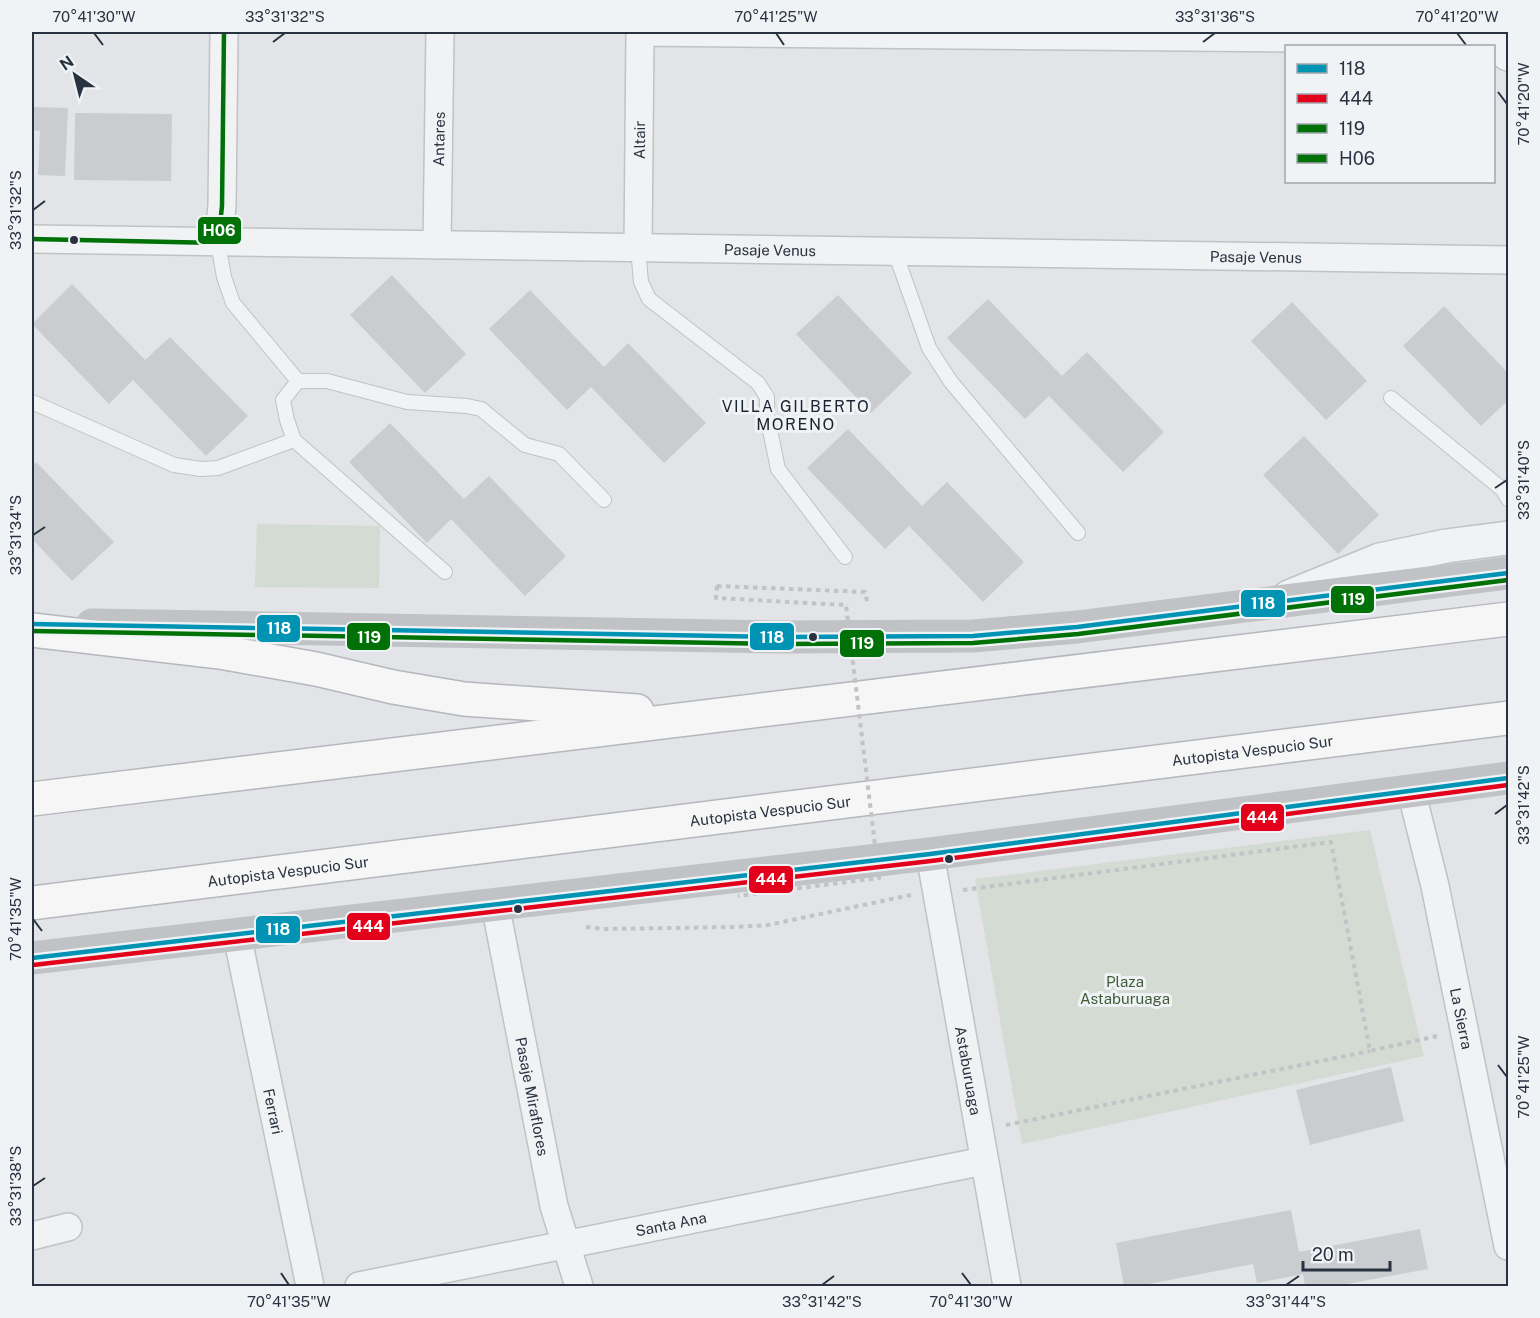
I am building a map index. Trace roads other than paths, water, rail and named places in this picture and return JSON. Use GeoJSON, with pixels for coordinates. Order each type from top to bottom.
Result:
{"type":"FeatureCollection","features":[{"type":"Feature","properties":{"kind":"highway"},"geometry":{"type":"LineString","coordinates":[[32,799],[1509,619]]}},
{"type":"Feature","properties":{"kind":"highway"},"geometry":{"type":"LineString","coordinates":[[32,630],[220,652],[464,699],[722,716]]}},
{"type":"Feature","properties":{"kind":"highway","name":"Autopista Vespucio Sur"},"geometry":{"type":"LineString","coordinates":[[32,903],[1509,718]]}},
{"type":"Feature","properties":{"kind":"main road"},"geometry":{"type":"LineString","coordinates":[[32,624],[783,637],[924,637],[1046,630],[1509,573]]}},
{"type":"Feature","properties":{"kind":"main road"},"geometry":{"type":"LineString","coordinates":[[32,958],[930,854],[1509,778]]}},
{"type":"Feature","properties":{"kind":"street"},"geometry":{"type":"LineString","coordinates":[[218,243],[222,206],[224,32]]}},
{"type":"Feature","properties":{"kind":"street","name":"Antares"},"geometry":{"type":"LineString","coordinates":[[436,245],[440,32]]}},
{"type":"Feature","properties":{"kind":"street"},"geometry":{"type":"LineString","coordinates":[[640,32],[1492,39]]}},
{"type":"Feature","properties":{"kind":"street","name":"Altair"},"geometry":{"type":"LineString","coordinates":[[638,248],[640,32]]}},
{"type":"Feature","properties":{"kind":"street","name":"Pasaje Venus"},"geometry":{"type":"LineString","coordinates":[[32,239],[1509,260]]}},
{"type":"Feature","properties":{"kind":"street"},"geometry":{"type":"LineString","coordinates":[[1277,602],[1316,584],[1380,560],[1446,546],[1509,538]]}},
{"type":"Feature","properties":{"kind":"street","name":"La Sierra"},"geometry":{"type":"LineString","coordinates":[[1411,790],[1435,886],[1509,1246]]}},
{"type":"Feature","properties":{"kind":"street","name":"Astaburuaga"},"geometry":{"type":"LineString","coordinates":[[930,854],[1007,1287]]}},
{"type":"Feature","properties":{"kind":"street","name":"Pasaje Miraflores"},"geometry":{"type":"LineString","coordinates":[[495,904],[554,1206],[579,1287]]}},
{"type":"Feature","properties":{"kind":"street","name":"Ferrari"},"geometry":{"type":"LineString","coordinates":[[237,935],[310,1287]]}},
{"type":"Feature","properties":{"kind":"street","name":"Santa Ana"},"geometry":{"type":"LineString","coordinates":[[359,1287],[984,1161]]}},
{"type":"Feature","properties":{"kind":"street"},"geometry":{"type":"LineString","coordinates":[[32,1236],[68,1227]]}},
{"type":"Feature","properties":{"kind":"lane"},"geometry":{"type":"LineString","coordinates":[[218,243],[224,277],[233,303],[298,381]]}},
{"type":"Feature","properties":{"kind":"lane"},"geometry":{"type":"LineString","coordinates":[[638,248],[641,282],[649,299],[758,383],[767,397],[767,416],[778,469],[845,557]]}},
{"type":"Feature","properties":{"kind":"lane"},"geometry":{"type":"LineString","coordinates":[[895,252],[929,348],[951,382],[1078,533]]}},
{"type":"Feature","properties":{"kind":"lane"},"geometry":{"type":"LineString","coordinates":[[298,381],[283,400],[286,420],[294,440],[444,572]]}},
{"type":"Feature","properties":{"kind":"lane"},"geometry":{"type":"LineString","coordinates":[[298,381],[327,381],[407,402],[481,409],[525,445],[559,454],[604,500]]}},
{"type":"Feature","properties":{"kind":"lane"},"geometry":{"type":"LineString","coordinates":[[1390,398],[1503,490],[1509,499]]}},
{"type":"Feature","properties":{"kind":"lane"},"geometry":{"type":"LineString","coordinates":[[32,402],[174,465],[201,469],[218,468],[294,440]]}},
{"type":"Feature","properties":{"kind":"district","name":"VILLA GILBERTO MORENO"},"geometry":{"type":"Point","coordinates":[796,415]}},
{"type":"Feature","properties":{"kind":"park label","name":"Plaza Astaburuaga"},"geometry":{"type":"Point","coordinates":[1125,990]}}]}
